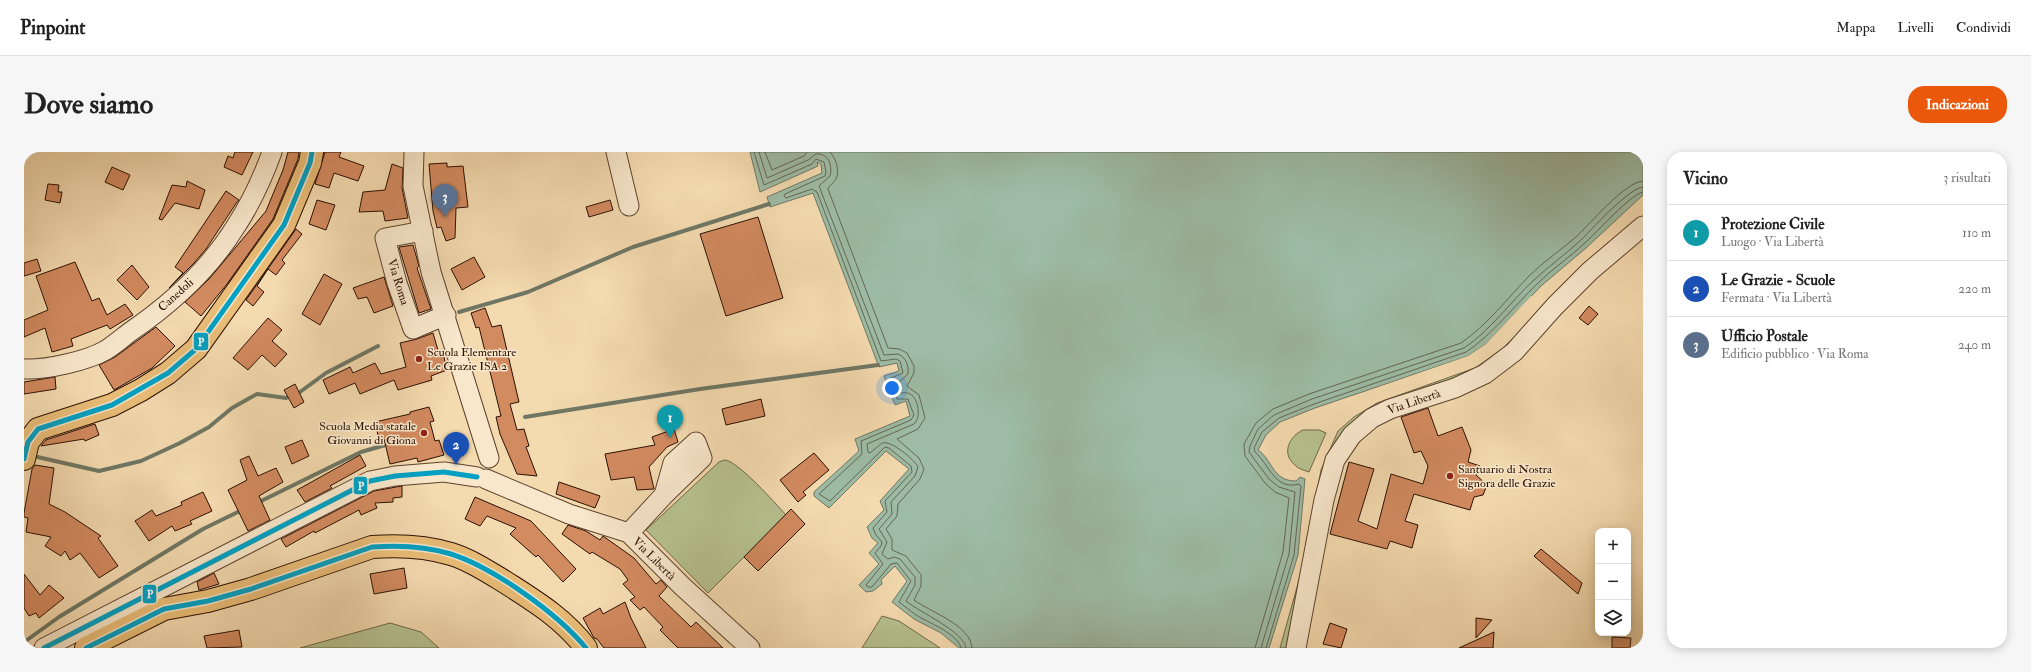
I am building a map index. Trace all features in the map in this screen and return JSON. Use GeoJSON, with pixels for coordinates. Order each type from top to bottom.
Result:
{"type":"FeatureCollection","features":[{"type":"Feature","properties":{"kind":"main road"},"geometry":{"type":"LineString","coordinates":[[24,459],[28,442],[38,429],[112,405],[142,390],[168,373],[196,349],[284,225],[310,163],[312,152]]}},
{"type":"Feature","properties":{"kind":"main road"},"geometry":{"type":"LineString","coordinates":[[86,648],[164,609],[208,601],[244,591],[372,547],[392,546],[414,546],[451,554],[484,568],[540,603],[572,630],[586,648]]}},
{"type":"Feature","properties":{"kind":"street","name":"Canedoli"},"geometry":{"type":"LineString","coordinates":[[24,369],[87,359],[107,350],[175,296],[202,270],[236,227],[253,197],[272,152]]}},
{"type":"Feature","properties":{"kind":"street"},"geometry":{"type":"LineString","coordinates":[[44,648],[370,481],[396,476],[444,472],[484,464],[446,316],[431,272],[413,186],[414,152]]}},
{"type":"Feature","properties":{"kind":"street"},"geometry":{"type":"LineString","coordinates":[[616,152],[629,206]]}},
{"type":"Feature","properties":{"kind":"street","name":"Via Libertà"},"geometry":{"type":"LineString","coordinates":[[1296,648],[1324,500],[1335,460],[1352,435],[1372,418],[1390,409],[1455,388],[1485,374],[1514,352],[1555,306],[1590,271],[1643,226]]}},
{"type":"Feature","properties":{"kind":"street","name":"Via Roma"},"geometry":{"type":"LineString","coordinates":[[423,231],[385,238],[412,329],[446,316]]}},
{"type":"Feature","properties":{"kind":"street","name":"Via Libertà"},"geometry":{"type":"LineString","coordinates":[[484,464],[517,493],[569,514],[628,533],[682,586],[750,648]]}},
{"type":"Feature","properties":{"kind":"street"},"geometry":{"type":"LineString","coordinates":[[628,533],[664,495]]}},
{"type":"Feature","properties":{"kind":"shaded area"},"geometry":{"type":"Polygon","coordinates":[[[1544,307],[1512,351],[1350,433],[1286,648],[1280,648],[1304,562],[1321,470],[1338,431],[1354,417],[1377,403],[1475,368],[1502,349],[1544,307]]]}},
{"type":"Feature","properties":{"kind":"shaded area"},"geometry":{"type":"Polygon","coordinates":[[[1303,430],[1319,430],[1326,433],[1309,472],[1296,466],[1288,456],[1288,446],[1294,436],[1303,430]]]}},
{"type":"Feature","properties":{"kind":"shaded area"},"geometry":{"type":"Polygon","coordinates":[[[725,460],[731,462],[748,475],[786,515],[708,593],[646,530],[719,462],[725,460]]]}},
{"type":"Feature","properties":{"kind":"shaded area"},"geometry":{"type":"Polygon","coordinates":[[[882,616],[899,621],[940,648],[862,648],[882,616]]]}},
{"type":"Feature","properties":{"kind":"shaded area"},"geometry":{"type":"Polygon","coordinates":[[[390,623],[421,632],[439,648],[300,648],[390,623]]]}},
{"type":"Feature","properties":{"kind":"water"},"geometry":{"type":"Polygon","coordinates":[[[750,152],[1643,152],[1643,195],[1586,248],[1541,286],[1486,344],[1468,356],[1315,408],[1280,422],[1266,435],[1258,450],[1267,459],[1277,474],[1288,480],[1296,481],[1300,477],[1305,479],[1298,555],[1269,648],[959,648],[941,633],[914,619],[892,602],[907,581],[895,566],[881,580],[882,584],[873,591],[866,592],[859,585],[879,564],[869,553],[878,543],[872,538],[867,527],[884,510],[880,501],[909,469],[886,451],[829,508],[814,496],[814,492],[859,451],[855,439],[910,416],[906,401],[895,405],[884,376],[899,371],[897,363],[879,367],[813,193],[770,207],[767,197],[822,173],[821,164],[817,162],[818,166],[760,192],[750,152]]]}},
{"type":"Feature","properties":{"kind":"pier"},"geometry":{"type":"Polygon","coordinates":[[[1531,296],[1533,297],[1487,346],[1469,358],[1380,389],[1379,387],[1468,356],[1486,344],[1531,296]]]}},
{"type":"Feature","properties":{"kind":"building"},"geometry":{"type":"Polygon","coordinates":[[[235,152],[253,152],[242,175],[224,167],[228,156],[233,158],[235,152]]]}},
{"type":"Feature","properties":{"kind":"building"},"geometry":{"type":"Polygon","coordinates":[[[288,152],[299,152],[298,159],[273,219],[227,284],[201,316],[185,302],[210,278],[266,211],[283,170],[288,152]]]}},
{"type":"Feature","properties":{"kind":"building"},"geometry":{"type":"Polygon","coordinates":[[[325,152],[341,152],[339,157],[364,166],[358,181],[334,173],[329,188],[315,184],[325,152]]]}},
{"type":"Feature","properties":{"kind":"building"},"geometry":{"type":"Polygon","coordinates":[[[447,163],[447,167],[463,166],[468,207],[456,208],[455,238],[446,241],[441,227],[437,228],[433,211],[429,164],[447,163]]]}},
{"type":"Feature","properties":{"kind":"building"},"geometry":{"type":"Polygon","coordinates":[[[392,164],[403,168],[402,188],[408,218],[385,221],[383,211],[359,212],[363,192],[385,190],[392,164]]]}},
{"type":"Feature","properties":{"kind":"building"},"geometry":{"type":"Polygon","coordinates":[[[112,167],[130,175],[123,190],[105,182],[112,167]]]}},
{"type":"Feature","properties":{"kind":"building"},"geometry":{"type":"Polygon","coordinates":[[[187,181],[205,190],[199,209],[175,203],[162,220],[159,219],[172,185],[186,187],[187,181]]]}},
{"type":"Feature","properties":{"kind":"building"},"geometry":{"type":"Polygon","coordinates":[[[48,184],[59,185],[58,192],[62,192],[60,203],[45,200],[48,184]]]}},
{"type":"Feature","properties":{"kind":"building"},"geometry":{"type":"Polygon","coordinates":[[[226,191],[239,200],[206,249],[169,288],[183,273],[175,267],[226,191]]]}},
{"type":"Feature","properties":{"kind":"building"},"geometry":{"type":"Polygon","coordinates":[[[317,200],[335,205],[326,230],[309,224],[317,200]]]}},
{"type":"Feature","properties":{"kind":"building"},"geometry":{"type":"Polygon","coordinates":[[[610,200],[613,210],[589,217],[586,207],[610,200]]]}},
{"type":"Feature","properties":{"kind":"building"},"geometry":{"type":"Polygon","coordinates":[[[758,217],[783,298],[726,316],[700,234],[758,217]]]}},
{"type":"Feature","properties":{"kind":"building"},"geometry":{"type":"Polygon","coordinates":[[[296,229],[302,234],[282,260],[285,263],[276,275],[268,269],[257,286],[264,292],[253,306],[246,300],[296,229]]]}},
{"type":"Feature","properties":{"kind":"building"},"geometry":{"type":"Polygon","coordinates":[[[413,245],[419,266],[417,268],[431,309],[419,313],[399,247],[413,245]]]}},
{"type":"Feature","properties":{"kind":"building"},"geometry":{"type":"Polygon","coordinates":[[[474,257],[485,277],[462,290],[451,269],[474,257]]]}},
{"type":"Feature","properties":{"kind":"building"},"geometry":{"type":"Polygon","coordinates":[[[37,259],[41,271],[24,276],[24,263],[37,259]]]}},
{"type":"Feature","properties":{"kind":"building"},"geometry":{"type":"Polygon","coordinates":[[[75,262],[92,301],[99,298],[107,315],[125,304],[133,315],[110,329],[107,325],[71,339],[73,346],[52,352],[45,328],[24,337],[24,320],[48,310],[36,276],[75,262]]]}},
{"type":"Feature","properties":{"kind":"building"},"geometry":{"type":"Polygon","coordinates":[[[132,265],[149,287],[137,300],[117,280],[132,265]]]}},
{"type":"Feature","properties":{"kind":"building"},"geometry":{"type":"Polygon","coordinates":[[[324,274],[342,284],[320,325],[302,314],[324,274]]]}},
{"type":"Feature","properties":{"kind":"building"},"geometry":{"type":"Polygon","coordinates":[[[384,277],[393,306],[374,313],[367,297],[358,299],[353,288],[384,277]]]}},
{"type":"Feature","properties":{"kind":"building"},"geometry":{"type":"Polygon","coordinates":[[[1589,306],[1598,314],[1588,325],[1579,318],[1589,306]]]}},
{"type":"Feature","properties":{"kind":"building"},"geometry":{"type":"Polygon","coordinates":[[[485,308],[492,327],[501,325],[519,402],[510,404],[517,430],[524,429],[529,446],[526,447],[537,476],[517,474],[500,434],[496,417],[501,416],[479,327],[476,328],[471,313],[485,308]]]}},
{"type":"Feature","properties":{"kind":"building"},"geometry":{"type":"Polygon","coordinates":[[[268,318],[282,330],[272,341],[287,354],[275,367],[262,355],[248,370],[233,358],[268,318]]]}},
{"type":"Feature","properties":{"kind":"building"},"geometry":{"type":"Polygon","coordinates":[[[156,327],[175,346],[152,368],[114,390],[99,365],[115,357],[156,327]]]}},
{"type":"Feature","properties":{"kind":"building"},"geometry":{"type":"Polygon","coordinates":[[[433,333],[440,357],[444,357],[447,370],[431,376],[432,380],[398,390],[394,380],[360,394],[355,383],[329,394],[323,380],[350,367],[353,373],[375,363],[381,374],[406,367],[400,343],[433,333]]]}},
{"type":"Feature","properties":{"kind":"building"},"geometry":{"type":"Polygon","coordinates":[[[55,377],[56,389],[24,394],[24,382],[55,377]]]}},
{"type":"Feature","properties":{"kind":"building"},"geometry":{"type":"Polygon","coordinates":[[[295,384],[304,402],[294,408],[284,390],[295,384]]]}},
{"type":"Feature","properties":{"kind":"building"},"geometry":{"type":"Polygon","coordinates":[[[761,399],[765,416],[726,425],[722,409],[761,399]]]}},
{"type":"Feature","properties":{"kind":"building"},"geometry":{"type":"Polygon","coordinates":[[[429,407],[434,421],[430,422],[435,441],[439,440],[444,455],[418,462],[417,458],[390,464],[384,439],[379,440],[375,422],[410,414],[410,412],[429,407]]]}},
{"type":"Feature","properties":{"kind":"building"},"geometry":{"type":"Polygon","coordinates":[[[1428,408],[1438,436],[1462,427],[1471,450],[1468,462],[1480,466],[1476,475],[1487,485],[1483,495],[1474,497],[1470,510],[1414,494],[1405,521],[1418,525],[1412,548],[1390,541],[1387,549],[1330,534],[1349,462],[1374,469],[1358,521],[1377,529],[1391,474],[1423,484],[1428,466],[1421,451],[1414,453],[1401,417],[1428,408]]]}},
{"type":"Feature","properties":{"kind":"building"},"geometry":{"type":"Polygon","coordinates":[[[95,424],[99,435],[85,441],[84,439],[41,446],[46,440],[95,424]]]}},
{"type":"Feature","properties":{"kind":"building"},"geometry":{"type":"Polygon","coordinates":[[[674,429],[678,442],[667,447],[649,467],[654,489],[637,490],[634,477],[611,480],[605,454],[655,445],[652,437],[674,429]]]}},
{"type":"Feature","properties":{"kind":"building"},"geometry":{"type":"Polygon","coordinates":[[[302,440],[309,456],[292,464],[285,447],[302,440]]]}},
{"type":"Feature","properties":{"kind":"building"},"geometry":{"type":"Polygon","coordinates":[[[814,453],[829,470],[803,492],[806,495],[798,502],[780,480],[814,453]]]}},
{"type":"Feature","properties":{"kind":"building"},"geometry":{"type":"Polygon","coordinates":[[[360,455],[366,466],[330,486],[332,488],[305,502],[297,490],[360,455]]]}},
{"type":"Feature","properties":{"kind":"building"},"geometry":{"type":"Polygon","coordinates":[[[249,456],[258,476],[276,468],[283,482],[259,496],[270,520],[248,531],[228,490],[247,480],[240,460],[249,456]]]}},
{"type":"Feature","properties":{"kind":"building"},"geometry":{"type":"Polygon","coordinates":[[[35,465],[54,468],[49,504],[65,512],[101,536],[98,538],[118,566],[99,578],[80,553],[70,560],[65,551],[61,556],[45,546],[51,537],[26,532],[28,518],[24,517],[24,513],[32,469],[35,465]]]}},
{"type":"Feature","properties":{"kind":"building"},"geometry":{"type":"Polygon","coordinates":[[[559,482],[600,496],[595,508],[556,494],[559,482]]]}},
{"type":"Feature","properties":{"kind":"building"},"geometry":{"type":"Polygon","coordinates":[[[402,486],[402,497],[393,498],[393,502],[375,503],[377,508],[361,515],[359,510],[315,533],[314,531],[286,547],[281,539],[374,491],[402,486]]]}},
{"type":"Feature","properties":{"kind":"building"},"geometry":{"type":"Polygon","coordinates":[[[203,492],[212,511],[190,521],[192,524],[175,531],[172,526],[149,541],[135,521],[152,510],[156,516],[182,505],[181,502],[203,492]]]}},
{"type":"Feature","properties":{"kind":"building"},"geometry":{"type":"Polygon","coordinates":[[[475,497],[531,521],[576,569],[563,582],[538,555],[536,557],[510,534],[516,528],[487,516],[480,526],[465,519],[475,497]]]}},
{"type":"Feature","properties":{"kind":"building"},"geometry":{"type":"Polygon","coordinates":[[[791,509],[805,524],[758,571],[744,557],[791,509]]]}},
{"type":"Feature","properties":{"kind":"building"},"geometry":{"type":"Polygon","coordinates":[[[568,525],[586,531],[600,540],[603,536],[634,558],[656,584],[661,580],[667,587],[659,596],[691,627],[696,622],[723,648],[678,648],[660,630],[663,627],[644,607],[640,610],[630,600],[635,597],[623,584],[628,580],[620,569],[592,552],[590,554],[562,534],[568,525]]]}},
{"type":"Feature","properties":{"kind":"building"},"geometry":{"type":"Polygon","coordinates":[[[1541,549],[1582,583],[1578,594],[1534,556],[1541,549]]]}},
{"type":"Feature","properties":{"kind":"building"},"geometry":{"type":"Polygon","coordinates":[[[404,568],[407,588],[374,594],[370,574],[404,568]]]}},
{"type":"Feature","properties":{"kind":"building"},"geometry":{"type":"Polygon","coordinates":[[[214,573],[219,584],[199,590],[197,582],[214,573]]]}},
{"type":"Feature","properties":{"kind":"building"},"geometry":{"type":"Polygon","coordinates":[[[24,574],[40,595],[49,585],[64,598],[39,618],[36,613],[29,616],[24,608],[24,574]]]}},
{"type":"Feature","properties":{"kind":"building"},"geometry":{"type":"Polygon","coordinates":[[[625,602],[646,648],[604,648],[597,639],[594,638],[583,618],[600,608],[603,614],[625,602]]]}},
{"type":"Feature","properties":{"kind":"building"},"geometry":{"type":"Polygon","coordinates":[[[1476,618],[1492,620],[1476,638],[1476,618]]]}},
{"type":"Feature","properties":{"kind":"building"},"geometry":{"type":"Polygon","coordinates":[[[1330,623],[1347,629],[1341,648],[1323,644],[1330,623]]]}},
{"type":"Feature","properties":{"kind":"building"},"geometry":{"type":"Polygon","coordinates":[[[239,630],[242,647],[207,648],[204,636],[239,630]]]}},
{"type":"Feature","properties":{"kind":"building"},"geometry":{"type":"Polygon","coordinates":[[[1494,632],[1493,648],[1459,648],[1494,632]]]}},
{"type":"Feature","properties":{"kind":"building"},"geometry":{"type":"Polygon","coordinates":[[[1612,637],[1631,638],[1630,648],[1612,648],[1612,637]]]}},
{"type":"Feature","properties":{"kind":"waterway"},"geometry":{"type":"LineString","coordinates":[[459,312],[528,292],[633,247],[769,204]]}},
{"type":"Feature","properties":{"kind":"waterway"},"geometry":{"type":"LineString","coordinates":[[33,456],[99,471],[141,461],[180,443],[209,427],[232,408],[257,394],[286,398],[300,392],[326,373],[378,346]]}},
{"type":"Feature","properties":{"kind":"waterway"},"geometry":{"type":"LineString","coordinates":[[525,417],[700,389],[878,365]]}},
{"type":"Feature","properties":{"kind":"waterway"},"geometry":{"type":"LineString","coordinates":[[257,503],[361,452],[389,444]]}},
{"type":"Feature","properties":{"kind":"waterway"},"geometry":{"type":"LineString","coordinates":[[27,640],[59,617],[203,529],[242,510]]}},
{"type":"Feature","properties":{"kind":"transit line","name":"P"},"geometry":{"type":"LineString","coordinates":[[24,459],[28,442],[38,429],[112,405],[168,373],[196,349],[284,225],[310,163],[312,152]]}},
{"type":"Feature","properties":{"kind":"transit line","name":"P"},"geometry":{"type":"LineString","coordinates":[[44,648],[370,481],[395,476],[444,472],[477,477]]}},
{"type":"Feature","properties":{"kind":"transit line","name":"P"},"geometry":{"type":"LineString","coordinates":[[86,648],[164,609],[208,601],[251,589],[372,547],[392,546],[441,551],[468,561],[486,570],[524,593],[542,607],[574,634],[586,648]]}},
{"type":"Feature","properties":{"kind":"place","name":"Ufficio Postale"},"geometry":{"type":"Point","coordinates":[445,217]}},
{"type":"Feature","properties":{"kind":"place","name":"Scuola Elementare Le Grazie ISA 2"},"geometry":{"type":"Point","coordinates":[419,359]}},
{"type":"Feature","properties":{"kind":"place","name":"Scuola Media statale Giovanni di Giona"},"geometry":{"type":"Point","coordinates":[424,433]}},
{"type":"Feature","properties":{"kind":"place","name":"Protezione Civile"},"geometry":{"type":"Point","coordinates":[670,438]}},
{"type":"Feature","properties":{"kind":"place","name":"Le Grazie - Scuole"},"geometry":{"type":"Point","coordinates":[456,465]}},
{"type":"Feature","properties":{"kind":"place","name":"Santuario di Nostra Signora delle Grazie"},"geometry":{"type":"Point","coordinates":[1450,476]}}]}
